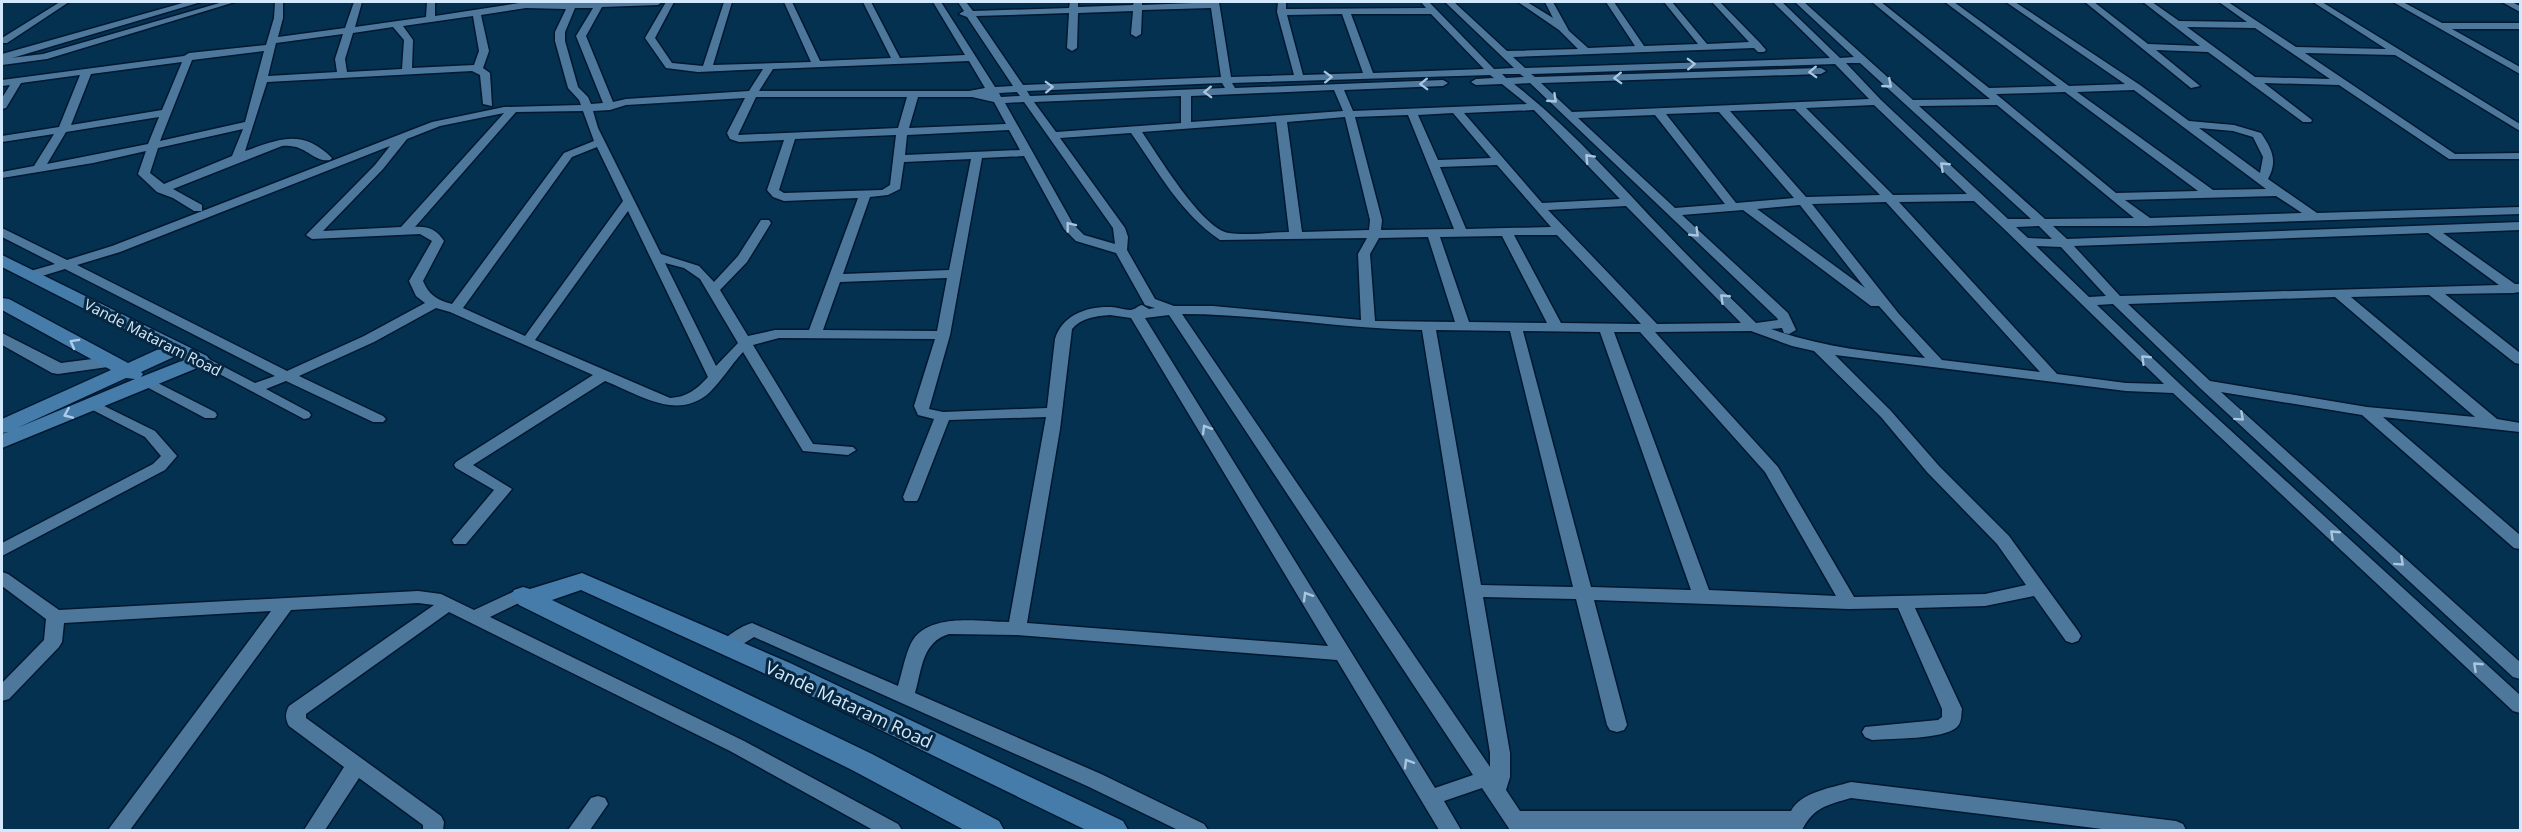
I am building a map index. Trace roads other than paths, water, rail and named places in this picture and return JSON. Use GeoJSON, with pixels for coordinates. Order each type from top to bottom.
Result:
{"type":"FeatureCollection","features":[{"type":"Feature","properties":{"kind":"main road","name":"Vande Mataram Road"},"geometry":{"type":"LineString","coordinates":[[2,260],[200,360]]}},
{"type":"Feature","properties":{"kind":"main road"},"geometry":{"type":"LineString","coordinates":[[2,303],[148,382]]}},
{"type":"Feature","properties":{"kind":"main road"},"geometry":{"type":"LineString","coordinates":[[2,427],[117,366],[175,349]]}},
{"type":"Feature","properties":{"kind":"main road"},"geometry":{"type":"LineString","coordinates":[[2,442],[200,360]]}},
{"type":"Feature","properties":{"kind":"main road","name":"Vande Mataram Road"},"geometry":{"type":"LineString","coordinates":[[524,597],[582,581],[728,647],[1113,831]]}},
{"type":"Feature","properties":{"kind":"main road"},"geometry":{"type":"LineString","coordinates":[[524,597],[862,762],[989,831]]}},
{"type":"Feature","properties":{"kind":"street"},"geometry":{"type":"LineString","coordinates":[[3,44],[65,2]]}},
{"type":"Feature","properties":{"kind":"street"},"geometry":{"type":"LineString","coordinates":[[3,44],[163,2]]}},
{"type":"Feature","properties":{"kind":"street"},"geometry":{"type":"LineString","coordinates":[[2,60],[196,2]]}},
{"type":"Feature","properties":{"kind":"street"},"geometry":{"type":"LineString","coordinates":[[2,60],[44,57],[231,2]]}},
{"type":"Feature","properties":{"kind":"street"},"geometry":{"type":"LineString","coordinates":[[237,158],[250,124],[263,68],[280,11],[279,2]]}},
{"type":"Feature","properties":{"kind":"street"},"geometry":{"type":"LineString","coordinates":[[342,75],[340,59],[358,2]]}},
{"type":"Feature","properties":{"kind":"street"},"geometry":{"type":"LineString","coordinates":[[430,19],[431,2]]}},
{"type":"Feature","properties":{"kind":"street"},"geometry":{"type":"LineString","coordinates":[[2,83],[526,5],[658,2]]}},
{"type":"Feature","properties":{"kind":"street"},"geometry":{"type":"LineString","coordinates":[[670,2],[650,38],[669,66],[685,69],[972,58]]}},
{"type":"Feature","properties":{"kind":"street"},"geometry":{"type":"LineString","coordinates":[[707,68],[728,2]]}},
{"type":"Feature","properties":{"kind":"street"},"geometry":{"type":"LineString","coordinates":[[788,2],[817,64]]}},
{"type":"Feature","properties":{"kind":"street"},"geometry":{"type":"LineString","coordinates":[[867,2],[897,62]]}},
{"type":"Feature","properties":{"kind":"street"},"geometry":{"type":"LineString","coordinates":[[937,2],[998,100],[1068,226],[1080,238],[1121,250]]}},
{"type":"Feature","properties":{"kind":"street"},"geometry":{"type":"LineString","coordinates":[[962,2],[1019,88],[1119,228],[1122,237],[1121,250],[1150,302],[1173,310],[1518,825],[1794,825],[1802,810],[1821,799],[1851,790],[2176,831]]}},
{"type":"Feature","properties":{"kind":"street"},"geometry":{"type":"LineString","coordinates":[[1449,2],[1673,212],[1787,323],[1790,339]]}},
{"type":"Feature","properties":{"kind":"street"},"geometry":{"type":"LineString","coordinates":[[1522,2],[1562,28],[1587,52]]}},
{"type":"Feature","properties":{"kind":"street"},"geometry":{"type":"LineString","coordinates":[[1549,2],[1562,28]]}},
{"type":"Feature","properties":{"kind":"street"},"geometry":{"type":"LineString","coordinates":[[1610,2],[1642,50]]}},
{"type":"Feature","properties":{"kind":"street"},"geometry":{"type":"LineString","coordinates":[[1668,2],[1705,47]]}},
{"type":"Feature","properties":{"kind":"street"},"geometry":{"type":"LineString","coordinates":[[1716,2],[1770,62]]}},
{"type":"Feature","properties":{"kind":"street"},"geometry":{"type":"LineString","coordinates":[[1777,2],[1877,102],[2177,389],[2520,706]]}},
{"type":"Feature","properties":{"kind":"street"},"geometry":{"type":"LineString","coordinates":[[1798,2],[2064,243],[2116,300],[2205,385],[2520,672]]}},
{"type":"Feature","properties":{"kind":"street"},"geometry":{"type":"LineString","coordinates":[[1876,2],[1997,102],[2052,144],[2113,197],[2147,222]]}},
{"type":"Feature","properties":{"kind":"street"},"geometry":{"type":"LineString","coordinates":[[1949,2],[2210,194]]}},
{"type":"Feature","properties":{"kind":"street"},"geometry":{"type":"LineString","coordinates":[[2010,2],[2136,87],[2314,216]]}},
{"type":"Feature","properties":{"kind":"street"},"geometry":{"type":"LineString","coordinates":[[2089,2],[2195,86]]}},
{"type":"Feature","properties":{"kind":"street"},"geometry":{"type":"LineString","coordinates":[[2148,2],[2307,120]]}},
{"type":"Feature","properties":{"kind":"street"},"geometry":{"type":"LineString","coordinates":[[2223,2],[2453,157],[2520,156]]}},
{"type":"Feature","properties":{"kind":"street"},"geometry":{"type":"LineString","coordinates":[[2317,2],[2520,128]]}},
{"type":"Feature","properties":{"kind":"street"},"geometry":{"type":"LineString","coordinates":[[2397,2],[2520,71]]}},
{"type":"Feature","properties":{"kind":"street"},"geometry":{"type":"LineString","coordinates":[[2506,2],[2520,9]]}},
{"type":"Feature","properties":{"kind":"street"},"geometry":{"type":"LineString","coordinates":[[601,3],[580,36],[608,102]]}},
{"type":"Feature","properties":{"kind":"street"},"geometry":{"type":"LineString","coordinates":[[946,15],[1073,6],[1215,3],[1226,80],[1231,91]]}},
{"type":"Feature","properties":{"kind":"street"},"geometry":{"type":"LineString","coordinates":[[573,4],[560,32],[560,41],[573,88],[586,103],[600,142],[715,378]]}},
{"type":"Feature","properties":{"kind":"street"},"geometry":{"type":"LineString","coordinates":[[1136,34],[1137,5]]}},
{"type":"Feature","properties":{"kind":"street"},"geometry":{"type":"LineString","coordinates":[[1072,48],[1073,6]]}},
{"type":"Feature","properties":{"kind":"street"},"geometry":{"type":"LineString","coordinates":[[1299,77],[1282,7],[1345,11],[1429,6],[1491,71],[1537,107],[1754,327],[1819,348],[2126,387],[2177,389]]}},
{"type":"Feature","properties":{"kind":"street"},"geometry":{"type":"LineString","coordinates":[[1345,11],[1369,75]]}},
{"type":"Feature","properties":{"kind":"street"},"geometry":{"type":"LineString","coordinates":[[476,13],[484,50],[477,70]]}},
{"type":"Feature","properties":{"kind":"street"},"geometry":{"type":"LineString","coordinates":[[395,24],[406,32],[410,43],[407,72]]}},
{"type":"Feature","properties":{"kind":"street"},"geometry":{"type":"LineString","coordinates":[[2178,24],[2257,25]]}},
{"type":"Feature","properties":{"kind":"street"},"geometry":{"type":"LineString","coordinates":[[2441,26],[2520,26]]}},
{"type":"Feature","properties":{"kind":"street"},"geometry":{"type":"LineString","coordinates":[[1505,54],[1756,45]]}},
{"type":"Feature","properties":{"kind":"street"},"geometry":{"type":"LineString","coordinates":[[2147,47],[2211,49]]}},
{"type":"Feature","properties":{"kind":"street"},"geometry":{"type":"LineString","coordinates":[[2293,50],[2398,52]]}},
{"type":"Feature","properties":{"kind":"street"},"geometry":{"type":"LineString","coordinates":[[189,56],[168,112],[157,132],[144,174],[161,190],[187,200],[198,208]]}},
{"type":"Feature","properties":{"kind":"street"},"geometry":{"type":"LineString","coordinates":[[969,94],[998,100],[1533,80],[1842,66],[1861,60]]}},
{"type":"Feature","properties":{"kind":"street"},"geometry":{"type":"LineString","coordinates":[[32,275],[116,249],[403,136],[464,116],[513,109],[752,94],[969,94],[1019,88],[1521,69],[1770,62],[1872,70]]}},
{"type":"Feature","properties":{"kind":"street"},"geometry":{"type":"LineString","coordinates":[[770,66],[752,94],[732,134],[734,138],[1012,127]]}},
{"type":"Feature","properties":{"kind":"street"},"geometry":{"type":"LineString","coordinates":[[262,79],[473,69],[485,73],[488,104]]}},
{"type":"Feature","properties":{"kind":"street"},"geometry":{"type":"LineString","coordinates":[[38,169],[64,128],[87,71]]}},
{"type":"Feature","properties":{"kind":"street"},"geometry":{"type":"LineString","coordinates":[[2253,80],[2341,82]]}},
{"type":"Feature","properties":{"kind":"street"},"geometry":{"type":"LineString","coordinates":[[2,106],[18,81]]}},
{"type":"Feature","properties":{"kind":"street"},"geometry":{"type":"LineString","coordinates":[[1338,87],[1349,114],[1376,220],[1375,234],[1364,254],[1368,325]]}},
{"type":"Feature","properties":{"kind":"street"},"geometry":{"type":"LineString","coordinates":[[1986,91],[2136,87]]}},
{"type":"Feature","properties":{"kind":"street"},"geometry":{"type":"LineString","coordinates":[[1186,93],[1186,125]]}},
{"type":"Feature","properties":{"kind":"street"},"geometry":{"type":"LineString","coordinates":[[791,136],[773,190],[777,195],[784,197],[884,193],[896,187],[902,133],[914,95]]}},
{"type":"Feature","properties":{"kind":"street"},"geometry":{"type":"LineString","coordinates":[[66,263],[103,243],[326,158],[410,123],[488,104],[548,98],[586,103]]}},
{"type":"Feature","properties":{"kind":"street"},"geometry":{"type":"LineString","coordinates":[[1569,115],[1877,102]]}},
{"type":"Feature","properties":{"kind":"street"},"geometry":{"type":"LineString","coordinates":[[1910,103],[1997,102]]}},
{"type":"Feature","properties":{"kind":"street"},"geometry":{"type":"LineString","coordinates":[[1797,105],[1890,198],[2053,378]]}},
{"type":"Feature","properties":{"kind":"street"},"geometry":{"type":"LineString","coordinates":[[1053,135],[1349,114],[1537,107]]}},
{"type":"Feature","properties":{"kind":"street"},"geometry":{"type":"LineString","coordinates":[[1721,108],[1803,201],[1894,317],[1938,364]]}},
{"type":"Feature","properties":{"kind":"street"},"geometry":{"type":"LineString","coordinates":[[405,230],[513,109]]}},
{"type":"Feature","properties":{"kind":"street"},"geometry":{"type":"LineString","coordinates":[[1456,110],[1772,470],[1848,603]]}},
{"type":"Feature","properties":{"kind":"street"},"geometry":{"type":"LineString","coordinates":[[1658,111],[1739,206],[1894,317]]}},
{"type":"Feature","properties":{"kind":"street"},"geometry":{"type":"LineString","coordinates":[[2,139],[168,112]]}},
{"type":"Feature","properties":{"kind":"street"},"geometry":{"type":"LineString","coordinates":[[1412,112],[1462,233]]}},
{"type":"Feature","properties":{"kind":"street"},"geometry":{"type":"LineString","coordinates":[[1281,118],[1296,235]]}},
{"type":"Feature","properties":{"kind":"street"},"geometry":{"type":"LineString","coordinates":[[2186,123],[2234,128],[2257,135],[2268,152],[2270,160],[2262,180]]}},
{"type":"Feature","properties":{"kind":"street"},"geometry":{"type":"LineString","coordinates":[[2,175],[152,147],[250,124]]}},
{"type":"Feature","properties":{"kind":"street"},"geometry":{"type":"LineString","coordinates":[[1134,129],[1180,197],[1209,229],[1224,237],[1561,231]]}},
{"type":"Feature","properties":{"kind":"street"},"geometry":{"type":"LineString","coordinates":[[403,136],[379,167],[312,235],[422,230],[438,238],[416,281],[421,293],[434,303],[455,309],[668,402],[680,403],[698,396],[745,344],[759,336],[779,334],[943,335]]}},
{"type":"Feature","properties":{"kind":"street"},"geometry":{"type":"LineString","coordinates":[[161,190],[237,158],[280,143],[297,141],[326,158]]}},
{"type":"Feature","properties":{"kind":"street"},"geometry":{"type":"LineString","coordinates":[[455,309],[568,155],[573,151],[600,142]]}},
{"type":"Feature","properties":{"kind":"street"},"geometry":{"type":"LineString","coordinates":[[899,159],[1027,153]]}},
{"type":"Feature","properties":{"kind":"street"},"geometry":{"type":"LineString","coordinates":[[977,155],[943,335],[921,406],[923,412],[943,416],[1054,412]]}},
{"type":"Feature","properties":{"kind":"street"},"geometry":{"type":"LineString","coordinates":[[1433,164],[1500,162]]}},
{"type":"Feature","properties":{"kind":"street"},"geometry":{"type":"LineString","coordinates":[[2113,197],[2278,192]]}},
{"type":"Feature","properties":{"kind":"street"},"geometry":{"type":"LineString","coordinates":[[814,336],[865,194]]}},
{"type":"Feature","properties":{"kind":"street"},"geometry":{"type":"LineString","coordinates":[[1673,212],[1803,201],[1977,196]]}},
{"type":"Feature","properties":{"kind":"street"},"geometry":{"type":"LineString","coordinates":[[527,342],[629,201]]}},
{"type":"Feature","properties":{"kind":"street"},"geometry":{"type":"LineString","coordinates":[[1539,207],[1630,202]]}},
{"type":"Feature","properties":{"kind":"street"},"geometry":{"type":"LineString","coordinates":[[2006,223],[2147,222],[2520,210]]}},
{"type":"Feature","properties":{"kind":"street"},"geometry":{"type":"LineString","coordinates":[[713,289],[734,272],[743,261],[765,223]]}},
{"type":"Feature","properties":{"kind":"street"},"geometry":{"type":"LineString","coordinates":[[2024,242],[2064,243],[2520,226]]}},
{"type":"Feature","properties":{"kind":"street"},"geometry":{"type":"LineString","coordinates":[[2430,229],[2518,290]]}},
{"type":"Feature","properties":{"kind":"street"},"geometry":{"type":"LineString","coordinates":[[2,232],[289,376],[378,418]]}},
{"type":"Feature","properties":{"kind":"street"},"geometry":{"type":"LineString","coordinates":[[1507,232],[1556,326]]}},
{"type":"Feature","properties":{"kind":"street"},"geometry":{"type":"LineString","coordinates":[[1433,234],[1463,324]]}},
{"type":"Feature","properties":{"kind":"street"},"geometry":{"type":"LineString","coordinates":[[657,257],[697,268],[713,289],[808,448],[848,450]]}},
{"type":"Feature","properties":{"kind":"street"},"geometry":{"type":"LineString","coordinates":[[834,278],[955,274]]}},
{"type":"Feature","properties":{"kind":"street"},"geometry":{"type":"LineString","coordinates":[[2086,302],[2431,290],[2518,290]]}},
{"type":"Feature","properties":{"kind":"street"},"geometry":{"type":"LineString","coordinates":[[2431,290],[2520,360]]}},
{"type":"Feature","properties":{"kind":"street"},"geometry":{"type":"LineString","coordinates":[[2339,294],[2510,428]]}},
{"type":"Feature","properties":{"kind":"street"},"geometry":{"type":"LineString","coordinates":[[1136,315],[1150,302]]}},
{"type":"Feature","properties":{"kind":"street"},"geometry":{"type":"LineString","coordinates":[[255,388],[289,376],[386,332],[434,303]]}},
{"type":"Feature","properties":{"kind":"street"},"geometry":{"type":"LineString","coordinates":[[1017,629],[1054,412],[1065,328],[1071,321],[1090,313],[1110,311],[1136,315],[1173,310],[1213,310],[1368,325],[1463,324],[1649,328],[1754,327],[1787,323]]}},
{"type":"Feature","properties":{"kind":"street"},"geometry":{"type":"LineString","coordinates":[[1136,315],[1450,831]]}},
{"type":"Feature","properties":{"kind":"street"},"geometry":{"type":"LineString","coordinates":[[1428,324],[1500,753],[1500,777],[1491,785],[1429,798]]}},
{"type":"Feature","properties":{"kind":"street"},"geometry":{"type":"LineString","coordinates":[[1515,325],[1617,725]]}},
{"type":"Feature","properties":{"kind":"street"},"geometry":{"type":"LineString","coordinates":[[1605,327],[1702,596]]}},
{"type":"Feature","properties":{"kind":"street"},"geometry":{"type":"LineString","coordinates":[[2,338],[58,369],[117,366]]}},
{"type":"Feature","properties":{"kind":"street"},"geometry":{"type":"LineString","coordinates":[[1819,348],[1886,414],[1933,468],[2003,540],[2072,636]]}},
{"type":"Feature","properties":{"kind":"street","name":"Vande Mataram Road"},"geometry":{"type":"LineString","coordinates":[[200,360],[304,415]]}},
{"type":"Feature","properties":{"kind":"street"},"geometry":{"type":"LineString","coordinates":[[460,540],[504,489],[462,465],[604,375]]}},
{"type":"Feature","properties":{"kind":"street"},"geometry":{"type":"LineString","coordinates":[[148,382],[210,415]]}},
{"type":"Feature","properties":{"kind":"street"},"geometry":{"type":"LineString","coordinates":[[2205,385],[2367,411],[2510,428]]}},
{"type":"Feature","properties":{"kind":"street"},"geometry":{"type":"LineString","coordinates":[[2,550],[159,467],[169,456],[150,434],[92,404]]}},
{"type":"Feature","properties":{"kind":"street"},"geometry":{"type":"LineString","coordinates":[[2367,411],[2520,544]]}},
{"type":"Feature","properties":{"kind":"street"},"geometry":{"type":"LineString","coordinates":[[911,497],[943,416]]}},
{"type":"Feature","properties":{"kind":"street"},"geometry":{"type":"LineString","coordinates":[[2,578],[55,617],[418,597],[435,598],[737,746],[891,831]]}},
{"type":"Feature","properties":{"kind":"street"},"geometry":{"type":"LineString","coordinates":[[1473,591],[1702,596],[1848,603],[1985,600],[2038,589]]}},
{"type":"Feature","properties":{"kind":"street"},"geometry":{"type":"LineString","coordinates":[[475,617],[524,597]]}},
{"type":"Feature","properties":{"kind":"street"},"geometry":{"type":"LineString","coordinates":[[1872,732],[1942,727],[1951,721],[1952,709],[1904,602]]}},
{"type":"Feature","properties":{"kind":"street"},"geometry":{"type":"LineString","coordinates":[[118,831],[286,604]]}},
{"type":"Feature","properties":{"kind":"street"},"geometry":{"type":"LineString","coordinates":[[433,831],[434,822],[296,721],[296,711],[448,604]]}},
{"type":"Feature","properties":{"kind":"street"},"geometry":{"type":"LineString","coordinates":[[2,694],[53,642],[55,617]]}},
{"type":"Feature","properties":{"kind":"street"},"geometry":{"type":"LineString","coordinates":[[905,695],[921,642],[932,633],[949,628],[1017,629],[1343,654]]}},
{"type":"Feature","properties":{"kind":"street"},"geometry":{"type":"LineString","coordinates":[[728,647],[752,629],[1094,780],[1197,831]]}},
{"type":"Feature","properties":{"kind":"street"},"geometry":{"type":"LineString","coordinates":[[314,831],[356,765]]}},
{"type":"Feature","properties":{"kind":"street"},"geometry":{"type":"LineString","coordinates":[[578,831],[598,804]]}}]}
